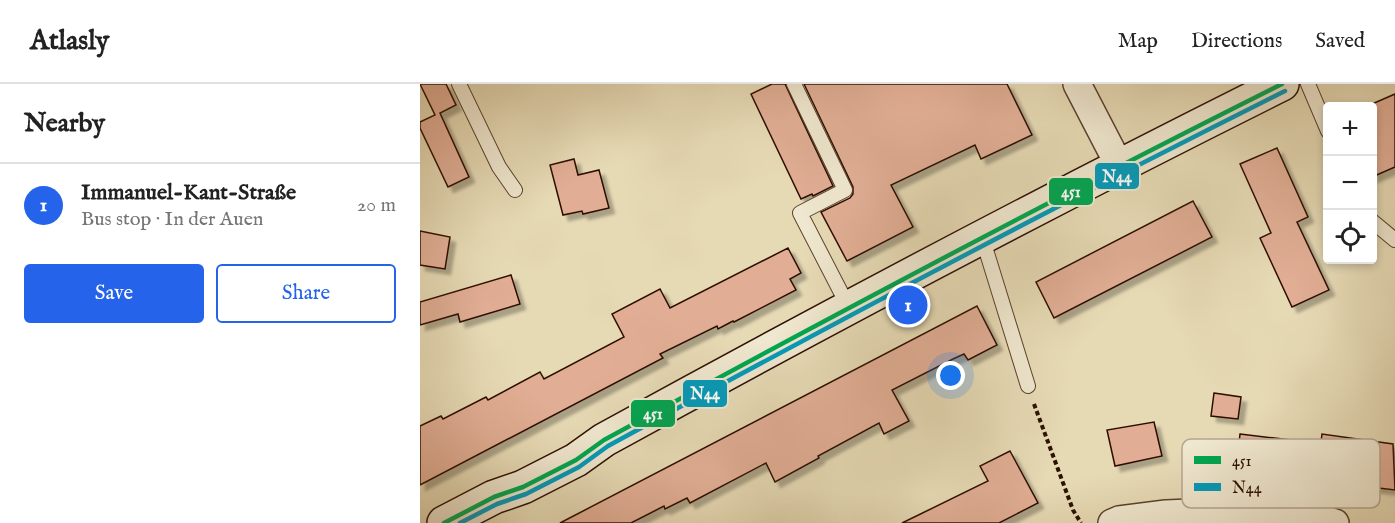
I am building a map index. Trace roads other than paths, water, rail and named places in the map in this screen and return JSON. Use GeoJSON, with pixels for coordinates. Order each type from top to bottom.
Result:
{"type":"FeatureCollection","features":[{"type":"Feature","properties":{"kind":"street"},"geometry":{"type":"LineString","coordinates":[[1077,84],[1119,165]]}},
{"type":"Feature","properties":{"kind":"street"},"geometry":{"type":"LineString","coordinates":[[444,523],[494,497],[523,487],[576,460],[604,440],[848,306],[1119,165],[1282,84]]}},
{"type":"Feature","properties":{"kind":"street"},"geometry":{"type":"LineString","coordinates":[[1112,523],[1119,520],[1166,514],[1236,511],[1335,523]]}},
{"type":"Feature","properties":{"kind":"lane"},"geometry":{"type":"LineString","coordinates":[[459,84],[499,167],[515,190]]}},
{"type":"Feature","properties":{"kind":"lane"},"geometry":{"type":"LineString","coordinates":[[794,84],[845,190],[800,213],[848,306]]}},
{"type":"Feature","properties":{"kind":"lane"},"geometry":{"type":"LineString","coordinates":[[1308,84],[1323,119]]}},
{"type":"Feature","properties":{"kind":"lane"},"geometry":{"type":"LineString","coordinates":[[1377,225],[1395,240]]}},
{"type":"Feature","properties":{"kind":"lane"},"geometry":{"type":"LineString","coordinates":[[982,237],[1028,386]]}},
{"type":"Feature","properties":{"kind":"place","name":"Immanuel-Kant-Straße"},"geometry":{"type":"Point","coordinates":[908,305]}}]}
